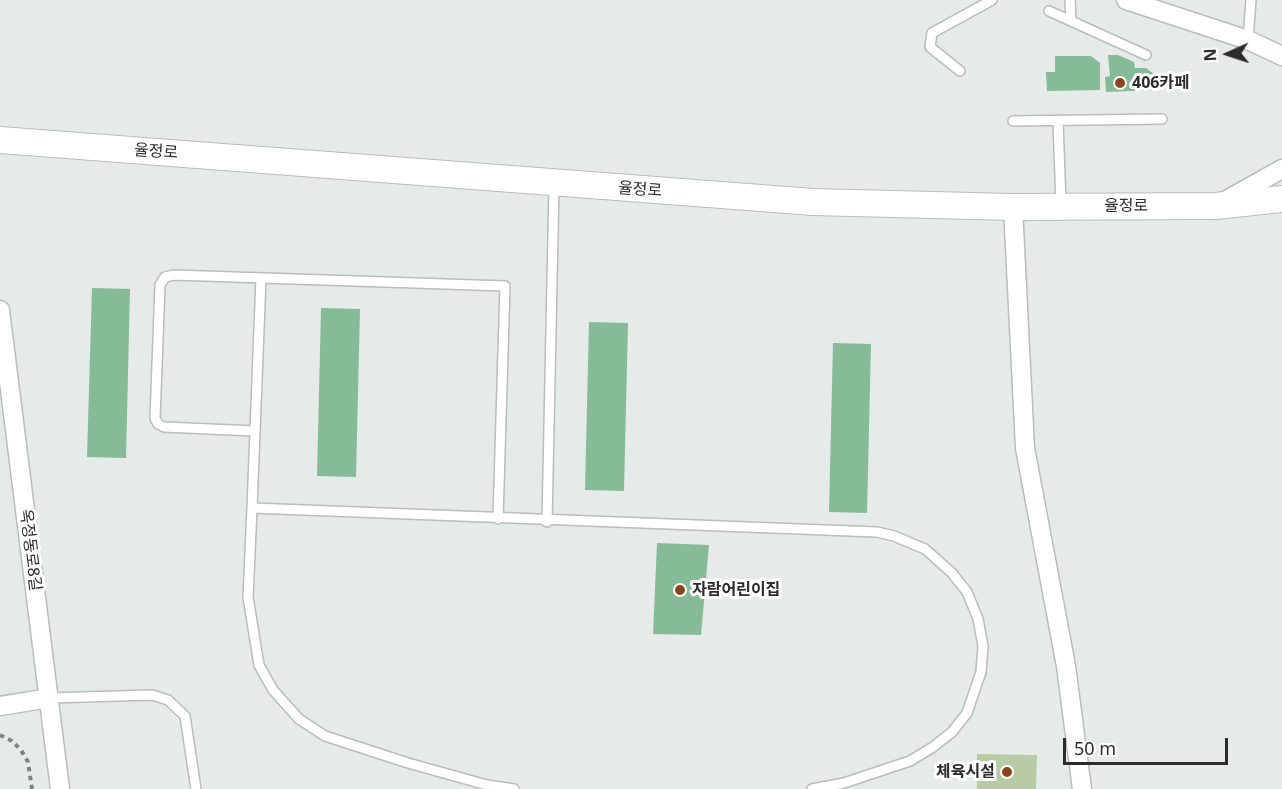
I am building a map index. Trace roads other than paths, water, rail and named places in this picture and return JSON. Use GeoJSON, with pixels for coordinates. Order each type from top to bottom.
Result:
{"type":"FeatureCollection","features":[{"type":"Feature","properties":{"kind":"main road","name":"율정로"},"geometry":{"type":"LineString","coordinates":[[0,140],[813,202],[1061,207],[1215,206],[1282,200]]}},
{"type":"Feature","properties":{"kind":"main road"},"geometry":{"type":"LineString","coordinates":[[1215,206],[1282,218]]}},
{"type":"Feature","properties":{"kind":"street"},"geometry":{"type":"LineString","coordinates":[[1126,0],[1248,40],[1282,56]]}},
{"type":"Feature","properties":{"kind":"street"},"geometry":{"type":"LineString","coordinates":[[1215,206],[1282,169]]}},
{"type":"Feature","properties":{"kind":"street"},"geometry":{"type":"LineString","coordinates":[[1013,207],[1025,448],[1031,493],[1066,666],[1082,789]]}},
{"type":"Feature","properties":{"kind":"street","name":"옥정동로8길"},"geometry":{"type":"LineString","coordinates":[[0,310],[60,789]]}},
{"type":"Feature","properties":{"kind":"street"},"geometry":{"type":"LineString","coordinates":[[0,706],[49,698]]}},
{"type":"Feature","properties":{"kind":"lane"},"geometry":{"type":"LineString","coordinates":[[960,71],[930,46],[932,33],[992,0]]}},
{"type":"Feature","properties":{"kind":"lane"},"geometry":{"type":"LineString","coordinates":[[1070,0],[1071,21]]}},
{"type":"Feature","properties":{"kind":"lane"},"geometry":{"type":"LineString","coordinates":[[1248,40],[1251,0]]}},
{"type":"Feature","properties":{"kind":"lane"},"geometry":{"type":"LineString","coordinates":[[1049,11],[1146,55]]}},
{"type":"Feature","properties":{"kind":"lane"},"geometry":{"type":"LineString","coordinates":[[1013,122],[1162,119]]}},
{"type":"Feature","properties":{"kind":"lane"},"geometry":{"type":"LineString","coordinates":[[1059,121],[1061,207]]}},
{"type":"Feature","properties":{"kind":"lane"},"geometry":{"type":"LineString","coordinates":[[546,522],[554,184]]}},
{"type":"Feature","properties":{"kind":"lane"},"geometry":{"type":"LineString","coordinates":[[255,431],[164,427],[158,424],[156,418],[160,285],[168,276],[505,286],[498,519]]}},
{"type":"Feature","properties":{"kind":"lane"},"geometry":{"type":"LineString","coordinates":[[261,278],[248,597],[259,665],[273,690],[299,719],[325,736],[408,763],[487,785],[514,789]]}},
{"type":"Feature","properties":{"kind":"lane"},"geometry":{"type":"LineString","coordinates":[[252,508],[546,522],[877,532],[894,536],[925,549],[952,573],[967,592],[978,619],[982,640],[981,672],[967,713],[952,732],[933,747],[910,760],[844,783],[812,789]]}},
{"type":"Feature","properties":{"kind":"lane"},"geometry":{"type":"LineString","coordinates":[[49,698],[152,695],[168,700],[185,716],[196,789]]}},
{"type":"Feature","properties":{"kind":"place","name":"406카페"},"geometry":{"type":"Point","coordinates":[1120,83]}},
{"type":"Feature","properties":{"kind":"place","name":"자람어린이집"},"geometry":{"type":"Point","coordinates":[680,590]}},
{"type":"Feature","properties":{"kind":"place","name":"체육시설"},"geometry":{"type":"Point","coordinates":[1007,772]}}]}
